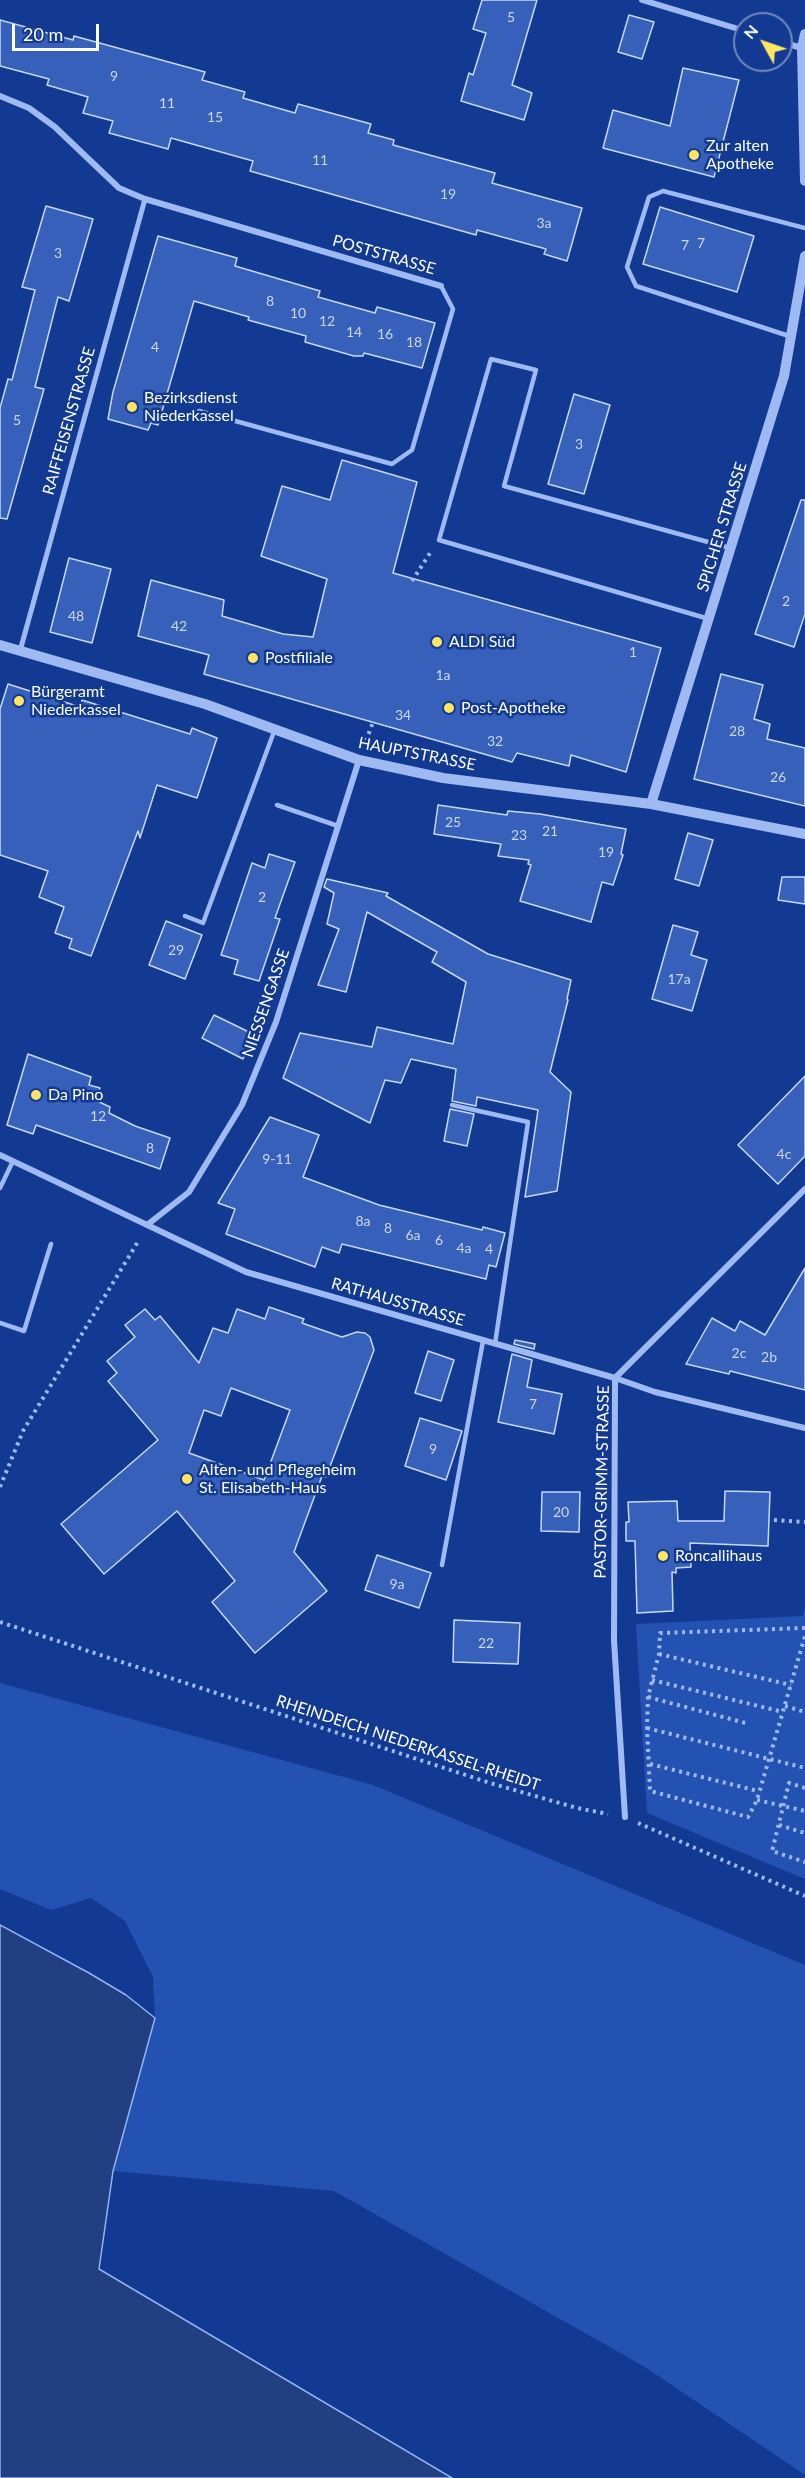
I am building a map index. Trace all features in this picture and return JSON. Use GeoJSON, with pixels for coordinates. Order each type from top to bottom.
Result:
{"type":"FeatureCollection","features":[{"type":"Feature","properties":{"kind":"street"},"geometry":{"type":"LineString","coordinates":[[642,0],[733,27]]}},
{"type":"Feature","properties":{"kind":"street"},"geometry":{"type":"LineString","coordinates":[[805,34],[802,48],[805,181]]}},
{"type":"Feature","properties":{"kind":"street"},"geometry":{"type":"LineString","coordinates":[[793,45],[802,48]]}},
{"type":"Feature","properties":{"kind":"street","name":"POSTSTRASSE"},"geometry":{"type":"LineString","coordinates":[[0,96],[29,108],[55,127],[119,188],[145,199],[441,286]]}},
{"type":"Feature","properties":{"kind":"street","name":"RAIFFEISENSTRASSE"},"geometry":{"type":"LineString","coordinates":[[20,651],[145,199]]}},
{"type":"Feature","properties":{"kind":"street","name":"SPICHER STRASSE"},"geometry":{"type":"LineString","coordinates":[[651,804],[784,376],[805,256]]}},
{"type":"Feature","properties":{"kind":"street","name":"HAUPTSTRASSE"},"geometry":{"type":"LineString","coordinates":[[0,645],[205,704],[359,760],[443,778],[651,804],[805,834]]}},
{"type":"Feature","properties":{"kind":"street","name":"NIESSENGASSE"},"geometry":{"type":"LineString","coordinates":[[147,1225],[189,1192],[242,1105],[276,1022],[359,760]]}},
{"type":"Feature","properties":{"kind":"street","name":"RATHAUSSTRASSE"},"geometry":{"type":"LineString","coordinates":[[0,1155],[246,1272],[615,1378],[655,1392],[805,1428]]}},
{"type":"Feature","properties":{"kind":"street","name":"PASTOR-GRIMM-STRASSE"},"geometry":{"type":"LineString","coordinates":[[625,1817],[614,1640],[615,1378],[805,1189]]}},
{"type":"Feature","properties":{"kind":"lane"},"geometry":{"type":"LineString","coordinates":[[792,337],[636,286],[627,267],[649,197],[663,191],[805,228]]}},
{"type":"Feature","properties":{"kind":"lane","name":"POSTSTRASSE"},"geometry":{"type":"LineString","coordinates":[[199,411],[392,464],[412,450],[453,309],[441,286]]}},
{"type":"Feature","properties":{"kind":"lane"},"geometry":{"type":"LineString","coordinates":[[709,619],[439,540],[491,359],[536,370],[504,486],[731,548]]}},
{"type":"Feature","properties":{"kind":"lane"},"geometry":{"type":"LineString","coordinates":[[185,916],[203,923],[274,729]]}},
{"type":"Feature","properties":{"kind":"lane"},"geometry":{"type":"LineString","coordinates":[[277,805],[338,826]]}},
{"type":"Feature","properties":{"kind":"lane"},"geometry":{"type":"LineString","coordinates":[[452,1105],[528,1122],[495,1344]]}},
{"type":"Feature","properties":{"kind":"lane"},"geometry":{"type":"LineString","coordinates":[[0,1188],[13,1161]]}},
{"type":"Feature","properties":{"kind":"lane"},"geometry":{"type":"LineString","coordinates":[[0,1323],[24,1331],[51,1244]]}},
{"type":"Feature","properties":{"kind":"lane"},"geometry":{"type":"LineString","coordinates":[[442,1565],[483,1341]]}},
{"type":"Feature","properties":{"kind":"path"},"geometry":{"type":"LineString","coordinates":[[412,581],[439,540]]}},
{"type":"Feature","properties":{"kind":"path"},"geometry":{"type":"LineString","coordinates":[[0,1487],[23,1431],[147,1225]]}},
{"type":"Feature","properties":{"kind":"path"},"geometry":{"type":"LineString","coordinates":[[774,1520],[805,1522]]}},
{"type":"Feature","properties":{"kind":"path","name":"RHEINDEICH NIEDERKASSEL-RHEIDT"},"geometry":{"type":"LineString","coordinates":[[0,1622],[490,1783],[577,1809],[625,1817],[805,1896]]}},
{"type":"Feature","properties":{"kind":"path"},"geometry":{"type":"LineString","coordinates":[[805,1628],[660,1633],[659,1654],[648,1697],[650,1791],[748,1817],[757,1800],[805,1636]]}},
{"type":"Feature","properties":{"kind":"path"},"geometry":{"type":"LineString","coordinates":[[659,1654],[791,1685]]}},
{"type":"Feature","properties":{"kind":"path"},"geometry":{"type":"LineString","coordinates":[[652,1680],[783,1712]]}},
{"type":"Feature","properties":{"kind":"path"},"geometry":{"type":"LineString","coordinates":[[648,1697],[749,1724]]}},
{"type":"Feature","properties":{"kind":"path"},"geometry":{"type":"LineString","coordinates":[[785,1706],[805,1712]]}},
{"type":"Feature","properties":{"kind":"path"},"geometry":{"type":"LineString","coordinates":[[647,1728],[805,1768]]}},
{"type":"Feature","properties":{"kind":"path"},"geometry":{"type":"LineString","coordinates":[[650,1764],[758,1791]]}},
{"type":"Feature","properties":{"kind":"path"},"geometry":{"type":"LineString","coordinates":[[805,1788],[789,1783],[772,1851],[805,1862]]}},
{"type":"Feature","properties":{"kind":"path"},"geometry":{"type":"LineString","coordinates":[[757,1800],[805,1811]]}},
{"type":"Feature","properties":{"kind":"path"},"geometry":{"type":"LineString","coordinates":[[779,1825],[805,1833]]}},
{"type":"Feature","properties":{"kind":"shaded area"},"geometry":{"type":"Polygon","coordinates":[[[805,1604],[805,1879],[647,1813],[636,1624],[803,1616],[805,1604]]]}},
{"type":"Feature","properties":{"kind":"shaded area"},"geometry":{"type":"Polygon","coordinates":[[[0,1683],[373,1785],[805,1965],[805,2475],[645,2367],[334,2191],[113,2171],[155,2018],[153,1977],[125,1921],[91,1898],[51,1910],[0,1889],[0,1683]]]}},
{"type":"Feature","properties":{"kind":"shaded area"},"geometry":{"type":"Polygon","coordinates":[[[0,1925],[126,1995],[155,2018],[113,2171],[99,2269],[452,2478],[0,2478],[0,1925]]]}},
{"type":"Feature","properties":{"kind":"building"},"geometry":{"type":"Polygon","coordinates":[[[482,0],[537,0],[512,85],[532,93],[524,120],[461,101],[469,73],[473,75],[486,33],[473,29],[482,0]]]}},
{"type":"Feature","properties":{"kind":"building"},"geometry":{"type":"Polygon","coordinates":[[[629,15],[654,22],[642,59],[618,52],[629,15]]]}},
{"type":"Feature","properties":{"kind":"building"},"geometry":{"type":"Polygon","coordinates":[[[0,20],[73,40],[74,36],[205,72],[202,80],[245,92],[243,98],[295,113],[298,104],[371,124],[368,133],[394,140],[393,145],[495,173],[492,183],[582,208],[567,261],[544,254],[546,249],[477,230],[476,235],[250,171],[253,161],[171,138],[168,149],[109,133],[113,121],[83,113],[88,97],[47,85],[49,79],[0,66],[0,20]]]}},
{"type":"Feature","properties":{"kind":"building"},"geometry":{"type":"Polygon","coordinates":[[[683,68],[739,80],[714,177],[603,148],[613,110],[670,126],[683,68]]]}},
{"type":"Feature","properties":{"kind":"building"},"geometry":{"type":"Polygon","coordinates":[[[46,206],[93,219],[69,301],[58,297],[35,387],[44,389],[7,519],[0,518],[0,408],[8,379],[12,380],[35,290],[22,287],[46,206]]]}},
{"type":"Feature","properties":{"kind":"building"},"geometry":{"type":"Polygon","coordinates":[[[660,207],[754,236],[737,292],[643,264],[660,207]]]}},
{"type":"Feature","properties":{"kind":"building"},"geometry":{"type":"Polygon","coordinates":[[[158,236],[237,258],[235,266],[320,291],[318,297],[375,313],[377,307],[435,323],[422,368],[364,353],[363,356],[354,356],[305,342],[306,336],[248,320],[249,317],[194,301],[158,425],[151,423],[148,430],[108,419],[113,392],[158,236]]]}},
{"type":"Feature","properties":{"kind":"building"},"geometry":{"type":"Polygon","coordinates":[[[574,394],[610,405],[584,494],[548,484],[574,394]]]}},
{"type":"Feature","properties":{"kind":"building"},"geometry":{"type":"Polygon","coordinates":[[[342,460],[417,482],[393,573],[661,648],[626,772],[571,755],[569,766],[517,753],[512,762],[204,674],[209,655],[138,636],[151,580],[224,600],[222,616],[283,634],[313,637],[327,579],[261,556],[282,486],[330,500],[342,460]]]}},
{"type":"Feature","properties":{"kind":"building"},"geometry":{"type":"Polygon","coordinates":[[[801,500],[805,500],[805,614],[794,647],[755,634],[801,500]]]}},
{"type":"Feature","properties":{"kind":"building"},"geometry":{"type":"Polygon","coordinates":[[[69,558],[111,569],[92,643],[50,632],[69,558]]]}},
{"type":"Feature","properties":{"kind":"building"},"geometry":{"type":"Polygon","coordinates":[[[721,674],[763,685],[754,719],[770,724],[767,739],[805,748],[805,806],[694,779],[721,674]]]}},
{"type":"Feature","properties":{"kind":"building"},"geometry":{"type":"Polygon","coordinates":[[[8,684],[80,707],[82,700],[190,734],[192,728],[217,738],[197,798],[157,785],[140,838],[138,831],[91,956],[69,948],[72,939],[55,933],[64,907],[39,897],[48,871],[0,855],[0,709],[8,684]]]}},
{"type":"Feature","properties":{"kind":"building"},"geometry":{"type":"Polygon","coordinates":[[[438,805],[507,815],[508,811],[540,814],[626,829],[621,854],[623,855],[613,885],[602,882],[591,922],[520,901],[531,865],[528,864],[529,860],[498,856],[501,844],[434,834],[438,805]]]}},
{"type":"Feature","properties":{"kind":"building"},"geometry":{"type":"Polygon","coordinates":[[[688,833],[713,840],[699,886],[675,879],[688,833]]]}},
{"type":"Feature","properties":{"kind":"building"},"geometry":{"type":"Polygon","coordinates":[[[269,854],[295,862],[275,918],[280,919],[259,981],[234,974],[238,960],[221,955],[252,863],[265,868],[269,854]]]}},
{"type":"Feature","properties":{"kind":"building"},"geometry":{"type":"Polygon","coordinates":[[[782,877],[805,877],[805,904],[778,900],[782,877]]]}},
{"type":"Feature","properties":{"kind":"building"},"geometry":{"type":"Polygon","coordinates":[[[327,879],[388,893],[386,896],[488,954],[571,980],[550,1072],[571,1092],[557,1191],[525,1197],[538,1110],[477,1097],[476,1106],[452,1101],[456,1069],[411,1059],[401,1083],[385,1080],[370,1123],[283,1078],[300,1033],[372,1047],[377,1027],[453,1044],[466,982],[432,962],[437,952],[367,912],[346,992],[318,985],[339,929],[327,924],[334,893],[324,887],[327,879]]]}},
{"type":"Feature","properties":{"kind":"building"},"geometry":{"type":"Polygon","coordinates":[[[166,921],[202,935],[185,979],[149,965],[166,921]]]}},
{"type":"Feature","properties":{"kind":"building"},"geometry":{"type":"Polygon","coordinates":[[[673,925],[698,932],[691,955],[707,960],[692,1011],[652,999],[673,925]]]}},
{"type":"Feature","properties":{"kind":"building"},"geometry":{"type":"Polygon","coordinates":[[[214,1015],[255,1035],[243,1059],[202,1038],[214,1015]]]}},
{"type":"Feature","properties":{"kind":"building"},"geometry":{"type":"Polygon","coordinates":[[[28,1054],[91,1077],[89,1085],[100,1088],[95,1100],[110,1107],[109,1113],[135,1126],[170,1138],[160,1169],[36,1125],[33,1134],[7,1125],[28,1054]]]}},
{"type":"Feature","properties":{"kind":"building"},"geometry":{"type":"Polygon","coordinates":[[[805,1076],[805,1156],[778,1184],[738,1145],[805,1076]]]}},
{"type":"Feature","properties":{"kind":"building"},"geometry":{"type":"Polygon","coordinates":[[[450,1109],[474,1114],[467,1146],[444,1141],[450,1109]]]}},
{"type":"Feature","properties":{"kind":"building"},"geometry":{"type":"Polygon","coordinates":[[[270,1117],[319,1135],[303,1177],[379,1205],[482,1230],[483,1227],[505,1233],[496,1267],[489,1265],[486,1279],[342,1244],[339,1253],[322,1247],[315,1267],[226,1234],[235,1209],[218,1203],[270,1117]]]}},
{"type":"Feature","properties":{"kind":"building"},"geometry":{"type":"Polygon","coordinates":[[[805,1268],[805,1390],[730,1371],[729,1374],[686,1364],[712,1318],[735,1331],[740,1321],[765,1335],[805,1268]]]}},
{"type":"Feature","properties":{"kind":"building","name":"Alten- und Pflegeheim St. Elisabeth-Haus"},"geometry":{"type":"Polygon","coordinates":[[[269,1307],[304,1319],[302,1323],[342,1337],[357,1332],[365,1333],[370,1337],[374,1350],[326,1477],[322,1476],[294,1552],[327,1591],[255,1653],[212,1602],[235,1581],[177,1511],[104,1574],[61,1524],[158,1440],[108,1381],[117,1373],[107,1361],[135,1337],[125,1325],[145,1309],[155,1320],[160,1316],[199,1363],[213,1328],[228,1333],[237,1309],[265,1319],[269,1307]],[[231,1388],[221,1416],[204,1410],[189,1453],[264,1480],[290,1410],[231,1388]]]}},
{"type":"Feature","properties":{"kind":"building"},"geometry":{"type":"Polygon","coordinates":[[[515,1340],[535,1344],[534,1349],[514,1344],[515,1340]]]}},
{"type":"Feature","properties":{"kind":"building"},"geometry":{"type":"Polygon","coordinates":[[[428,1351],[454,1360],[441,1401],[415,1393],[428,1351]]]}},
{"type":"Feature","properties":{"kind":"building"},"geometry":{"type":"Polygon","coordinates":[[[512,1354],[532,1360],[527,1387],[562,1394],[554,1434],[498,1422],[512,1354]]]}},
{"type":"Feature","properties":{"kind":"building"},"geometry":{"type":"Polygon","coordinates":[[[420,1418],[462,1431],[446,1480],[405,1466],[420,1418]]]}},
{"type":"Feature","properties":{"kind":"building","name":"Roncallihaus"},"geometry":{"type":"Polygon","coordinates":[[[725,1491],[770,1492],[768,1546],[690,1543],[691,1567],[676,1568],[676,1573],[672,1572],[673,1611],[637,1613],[635,1541],[626,1541],[626,1522],[629,1522],[628,1502],[677,1501],[678,1521],[724,1521],[725,1491]]]}},
{"type":"Feature","properties":{"kind":"building"},"geometry":{"type":"Polygon","coordinates":[[[542,1492],[580,1492],[579,1532],[541,1531],[542,1492]]]}},
{"type":"Feature","properties":{"kind":"building"},"geometry":{"type":"Polygon","coordinates":[[[377,1555],[431,1573],[419,1608],[365,1590],[377,1555]]]}},
{"type":"Feature","properties":{"kind":"building"},"geometry":{"type":"Polygon","coordinates":[[[454,1620],[520,1623],[518,1664],[453,1662],[454,1620]]]}},
{"type":"Feature","properties":{"kind":"place","name":"Zur alten Apotheke"},"geometry":{"type":"Point","coordinates":[694,155]}},
{"type":"Feature","properties":{"kind":"place","name":"Bezirksdienst Niederkassel"},"geometry":{"type":"Point","coordinates":[132,407]}},
{"type":"Feature","properties":{"kind":"place","name":"ALDI Süd"},"geometry":{"type":"Point","coordinates":[437,642]}},
{"type":"Feature","properties":{"kind":"place","name":"Postfiliale"},"geometry":{"type":"Point","coordinates":[253,658]}},
{"type":"Feature","properties":{"kind":"place","name":"Bürgeramt Niederkassel"},"geometry":{"type":"Point","coordinates":[19,701]}},
{"type":"Feature","properties":{"kind":"place","name":"Post-Apotheke"},"geometry":{"type":"Point","coordinates":[449,708]}},
{"type":"Feature","properties":{"kind":"place","name":"Da Pino"},"geometry":{"type":"Point","coordinates":[36,1095]}},
{"type":"Feature","properties":{"kind":"place","name":"Alten- und Pflegeheim St. Elisabeth-Haus"},"geometry":{"type":"Point","coordinates":[187,1479]}},
{"type":"Feature","properties":{"kind":"place","name":"Roncallihaus"},"geometry":{"type":"Point","coordinates":[663,1556]}}]}
